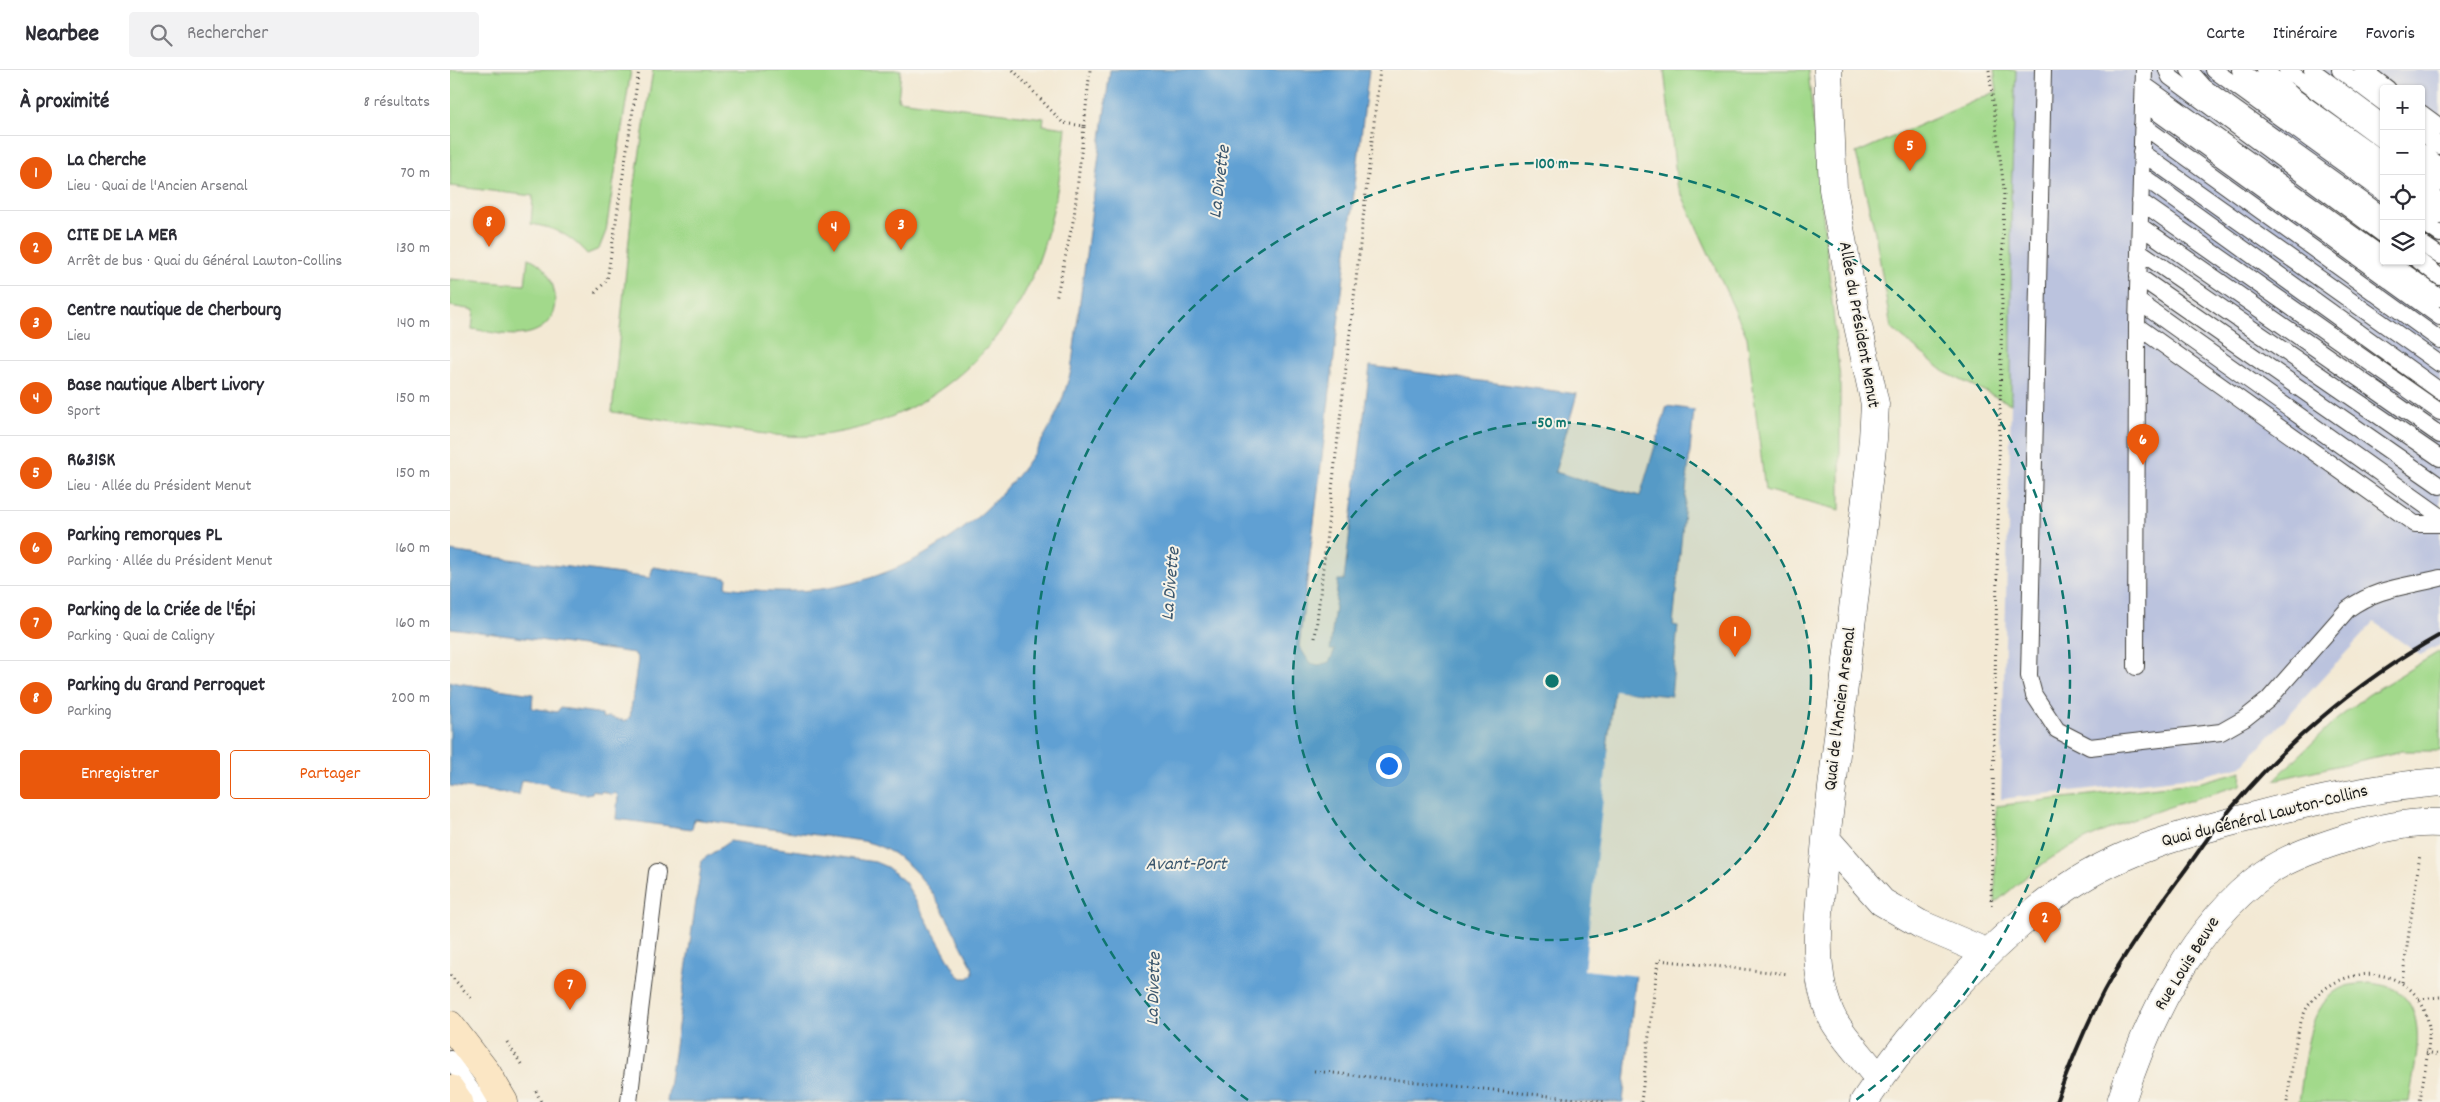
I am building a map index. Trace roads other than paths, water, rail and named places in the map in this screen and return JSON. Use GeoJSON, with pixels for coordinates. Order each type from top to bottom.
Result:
{"type":"FeatureCollection","features":[{"type":"Feature","properties":{"kind":"main road"},"geometry":{"type":"LineString","coordinates":[[450,1025],[487,1073],[504,1102]]}},
{"type":"Feature","properties":{"kind":"main road"},"geometry":{"type":"LineString","coordinates":[[450,1089],[459,1102]]}},
{"type":"Feature","properties":{"kind":"street","name":"Allée du Président Menut"},"geometry":{"type":"LineString","coordinates":[[1828,70],[1833,189],[1855,312],[1875,404],[1873,439],[1857,579]]}},
{"type":"Feature","properties":{"kind":"street","name":"Quai de l'Ancien Arsenal"},"geometry":{"type":"LineString","coordinates":[[1857,579],[1826,839],[1818,949],[1819,977],[1834,1021],[1879,1079]]}},
{"type":"Feature","properties":{"kind":"street","name":"Quai du Général Lawton-Collins"},"geometry":{"type":"LineString","coordinates":[[1864,1102],[1914,1033],[1988,953],[2034,912],[2069,886],[2131,854],[2218,825],[2313,801],[2384,788],[2440,782]]}},
{"type":"Feature","properties":{"kind":"street","name":"Rue Louis Beuve"},"geometry":{"type":"LineString","coordinates":[[2121,1102],[2132,1067],[2161,1003],[2188,958],[2223,909],[2264,874],[2311,850],[2361,834],[2432,823]]}},
{"type":"Feature","properties":{"kind":"street"},"geometry":{"type":"LineString","coordinates":[[1826,839],[1882,902],[1920,924],[1988,953]]}},
{"type":"Feature","properties":{"kind":"lane"},"geometry":{"type":"LineString","coordinates":[[2043,70],[2030,676],[2034,696],[2057,730],[2090,747],[2221,732],[2244,719],[2268,700],[2348,609],[2364,598],[2384,590],[2440,578]]}},
{"type":"Feature","properties":{"kind":"lane"},"geometry":{"type":"LineString","coordinates":[[2167,70],[2170,77],[2380,232]]}},
{"type":"Feature","properties":{"kind":"lane"},"geometry":{"type":"LineString","coordinates":[[2189,70],[2204,87],[2380,213]]}},
{"type":"Feature","properties":{"kind":"lane"},"geometry":{"type":"LineString","coordinates":[[2214,70],[2380,191]]}},
{"type":"Feature","properties":{"kind":"lane"},"geometry":{"type":"LineString","coordinates":[[2240,70],[2383,175]]}},
{"type":"Feature","properties":{"kind":"lane"},"geometry":{"type":"LineString","coordinates":[[2265,70],[2293,96],[2380,158]]}},
{"type":"Feature","properties":{"kind":"lane"},"geometry":{"type":"LineString","coordinates":[[2287,70],[2380,138]]}},
{"type":"Feature","properties":{"kind":"lane"},"geometry":{"type":"LineString","coordinates":[[2312,70],[2380,121]]}},
{"type":"Feature","properties":{"kind":"lane"},"geometry":{"type":"LineString","coordinates":[[2340,70],[2380,100]]}},
{"type":"Feature","properties":{"kind":"lane"},"geometry":{"type":"LineString","coordinates":[[2363,70],[2383,85]]}},
{"type":"Feature","properties":{"kind":"lane"},"geometry":{"type":"LineString","coordinates":[[2136,667],[2137,326],[2143,77]]}},
{"type":"Feature","properties":{"kind":"lane"},"geometry":{"type":"LineString","coordinates":[[2143,77],[2380,254]]}},
{"type":"Feature","properties":{"kind":"lane"},"geometry":{"type":"LineString","coordinates":[[2142,102],[2440,317]]}},
{"type":"Feature","properties":{"kind":"lane"},"geometry":{"type":"LineString","coordinates":[[2425,116],[2440,127]]}},
{"type":"Feature","properties":{"kind":"lane"},"geometry":{"type":"LineString","coordinates":[[2142,125],[2440,340]]}},
{"type":"Feature","properties":{"kind":"lane"},"geometry":{"type":"LineString","coordinates":[[2425,135],[2440,146]]}},
{"type":"Feature","properties":{"kind":"lane"},"geometry":{"type":"LineString","coordinates":[[2141,152],[2440,364]]}},
{"type":"Feature","properties":{"kind":"lane"},"geometry":{"type":"LineString","coordinates":[[2425,155],[2440,166]]}},
{"type":"Feature","properties":{"kind":"lane"},"geometry":{"type":"LineString","coordinates":[[2425,172],[2440,183]]}},
{"type":"Feature","properties":{"kind":"lane"},"geometry":{"type":"LineString","coordinates":[[2141,175],[2440,391]]}},
{"type":"Feature","properties":{"kind":"lane"},"geometry":{"type":"LineString","coordinates":[[2425,191],[2440,201]]}},
{"type":"Feature","properties":{"kind":"lane"},"geometry":{"type":"LineString","coordinates":[[2140,201],[2440,412]]}},
{"type":"Feature","properties":{"kind":"lane"},"geometry":{"type":"LineString","coordinates":[[2425,206],[2440,216]]}},
{"type":"Feature","properties":{"kind":"lane"},"geometry":{"type":"LineString","coordinates":[[2425,223],[2440,234]]}},
{"type":"Feature","properties":{"kind":"lane"},"geometry":{"type":"LineString","coordinates":[[2140,226],[2440,435]]}},
{"type":"Feature","properties":{"kind":"lane"},"geometry":{"type":"LineString","coordinates":[[2425,246],[2440,256]]}},
{"type":"Feature","properties":{"kind":"lane"},"geometry":{"type":"LineString","coordinates":[[2139,251],[2440,458]]}},
{"type":"Feature","properties":{"kind":"lane"},"geometry":{"type":"LineString","coordinates":[[2395,265],[2440,298]]}},
{"type":"Feature","properties":{"kind":"lane"},"geometry":{"type":"LineString","coordinates":[[2424,265],[2440,277]]}},
{"type":"Feature","properties":{"kind":"lane"},"geometry":{"type":"LineString","coordinates":[[2138,276],[2440,486]]}},
{"type":"Feature","properties":{"kind":"lane"},"geometry":{"type":"LineString","coordinates":[[2138,301],[2440,516]]}},
{"type":"Feature","properties":{"kind":"lane"},"geometry":{"type":"LineString","coordinates":[[2137,326],[2415,524],[2440,524]]}},
{"type":"Feature","properties":{"kind":"lane"},"geometry":{"type":"LineString","coordinates":[[629,1102],[657,872]]}},
{"type":"Feature","properties":{"kind":"lane"},"geometry":{"type":"LineString","coordinates":[[450,1059],[480,1102]]}},
{"type":"Feature","properties":{"kind":"water","name":"Avant-Port"},"geometry":{"type":"Polygon","coordinates":[[[1110,70],[1369,70],[1299,646],[1310,663],[1319,665],[1329,662],[1335,650],[1330,650],[1338,580],[1344,580],[1370,366],[1577,394],[1555,472],[1640,496],[1667,406],[1694,410],[1673,625],[1678,626],[1671,696],[1620,691],[1619,694],[1614,693],[1607,748],[1609,749],[1588,968],[1636,974],[1623,1102],[667,1102],[702,860],[730,841],[875,862],[887,867],[905,882],[957,974],[962,978],[969,978],[973,973],[972,966],[930,890],[902,860],[884,848],[863,841],[694,819],[692,829],[616,819],[618,796],[615,793],[612,795],[593,790],[592,793],[586,794],[522,780],[519,795],[450,786],[450,682],[533,694],[532,708],[557,712],[560,708],[597,713],[602,715],[603,718],[609,717],[626,721],[630,717],[638,659],[634,653],[450,628],[450,551],[650,578],[653,567],[727,578],[726,587],[750,590],[797,591],[821,589],[859,581],[896,568],[931,551],[963,529],[992,503],[1018,474],[1041,442],[1059,408],[1071,371],[1110,70]]]}},
{"type":"Feature","properties":{"kind":"railway"},"geometry":{"type":"LineString","coordinates":[[2056,1102],[2084,1032],[2112,977],[2148,921],[2217,826],[2240,798],[2292,744],[2348,696],[2378,674],[2440,635]]}},
{"type":"Feature","properties":{"kind":"place","name":"R631SK"},"geometry":{"type":"Point","coordinates":[1910,171]}},
{"type":"Feature","properties":{"kind":"place","name":"Parking du Grand Perroquet"},"geometry":{"type":"Point","coordinates":[489,247]}},
{"type":"Feature","properties":{"kind":"place","name":"Centre nautique de Cherbourg"},"geometry":{"type":"Point","coordinates":[901,250]}},
{"type":"Feature","properties":{"kind":"place","name":"Base nautique Albert Livory"},"geometry":{"type":"Point","coordinates":[834,252]}},
{"type":"Feature","properties":{"kind":"place","name":"Parking remorques PL"},"geometry":{"type":"Point","coordinates":[2143,465]}},
{"type":"Feature","properties":{"kind":"place","name":"La Cherche"},"geometry":{"type":"Point","coordinates":[1735,657]}},
{"type":"Feature","properties":{"kind":"place","name":"CITE DE LA MER"},"geometry":{"type":"Point","coordinates":[2045,943]}},
{"type":"Feature","properties":{"kind":"place","name":"Parking de la Criée de l'Épi"},"geometry":{"type":"Point","coordinates":[570,1010]}},
{"type":"Feature","properties":{"kind":"water label","name":"La Divette"},"geometry":{"type":"Point","coordinates":[1221,182]}},
{"type":"Feature","properties":{"kind":"water label","name":"La Divette"},"geometry":{"type":"Point","coordinates":[1172,584]}},
{"type":"Feature","properties":{"kind":"water label","name":"La Divette"},"geometry":{"type":"Point","coordinates":[1155,989]}}]}
